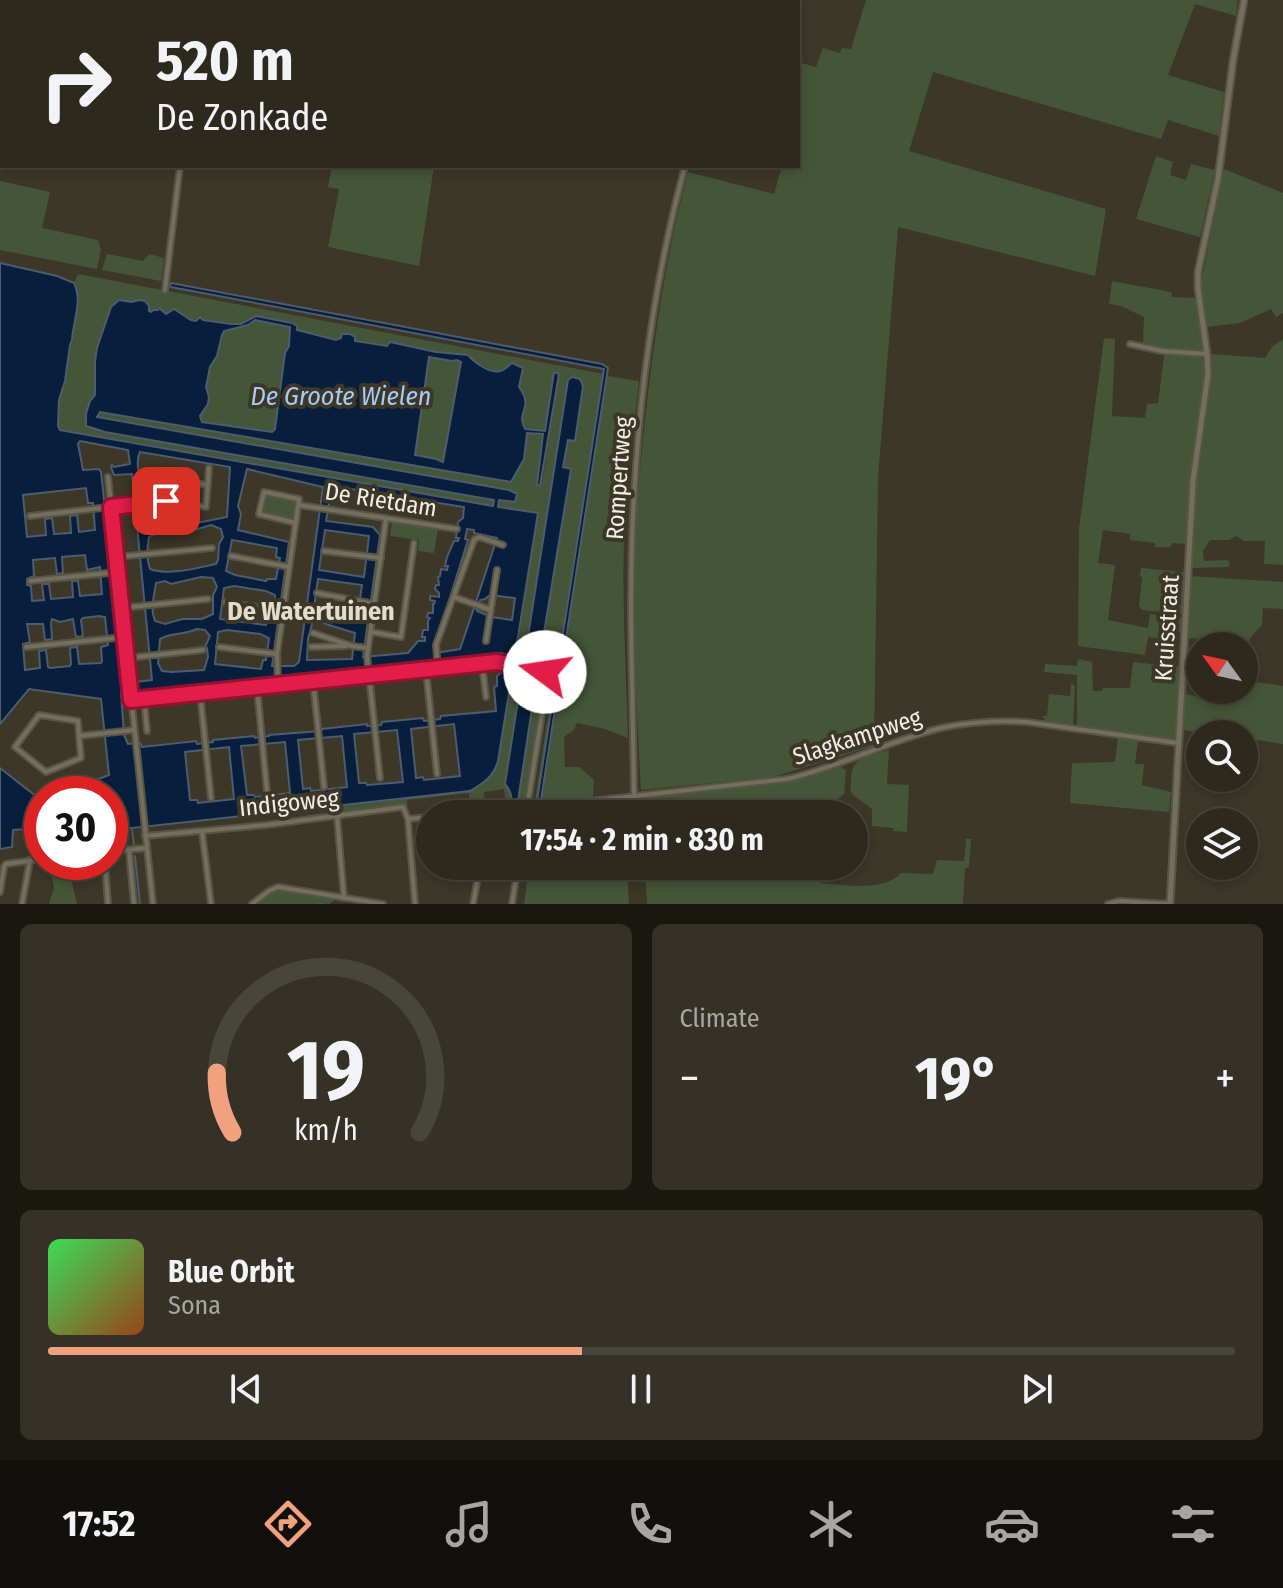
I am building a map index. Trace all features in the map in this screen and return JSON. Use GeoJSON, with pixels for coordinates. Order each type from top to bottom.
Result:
{"type":"FeatureCollection","features":[{"type":"Feature","properties":{"kind":"street","name":"Kruisstraat"},"geometry":{"type":"LineString","coordinates":[[1170,904],[1193,481],[1207,383],[1198,272],[1218,179],[1244,0]]}},
{"type":"Feature","properties":{"kind":"street"},"geometry":{"type":"LineString","coordinates":[[165,290],[180,168]]}},
{"type":"Feature","properties":{"kind":"street","name":"Rompertweg"},"geometry":{"type":"LineString","coordinates":[[634,796],[631,586],[634,497],[651,331],[685,168]]}},
{"type":"Feature","properties":{"kind":"street"},"geometry":{"type":"LineString","coordinates":[[1130,344],[1162,351],[1207,354]]}},
{"type":"Feature","properties":{"kind":"street"},"geometry":{"type":"LineString","coordinates":[[30,516],[155,502],[206,507],[209,468]]}},
{"type":"Feature","properties":{"kind":"street"},"geometry":{"type":"LineString","coordinates":[[108,477],[132,730],[153,904]]}},
{"type":"Feature","properties":{"kind":"street"},"geometry":{"type":"LineString","coordinates":[[155,502],[144,479],[160,478],[208,485]]}},
{"type":"Feature","properties":{"kind":"street","name":"De Rietdam"},"geometry":{"type":"LineString","coordinates":[[296,523],[259,514],[264,492],[299,499],[299,505],[457,529]]}},
{"type":"Feature","properties":{"kind":"street"},"geometry":{"type":"LineString","coordinates":[[278,682],[276,654],[299,505]]}},
{"type":"Feature","properties":{"kind":"street"},"geometry":{"type":"LineString","coordinates":[[380,778],[367,648],[386,518]]}},
{"type":"Feature","properties":{"kind":"street"},"geometry":{"type":"LineString","coordinates":[[438,669],[436,649],[473,536],[503,545]]}},
{"type":"Feature","properties":{"kind":"street"},"geometry":{"type":"LineString","coordinates":[[371,632],[401,637],[414,543]]}},
{"type":"Feature","properties":{"kind":"street"},"geometry":{"type":"LineString","coordinates":[[116,557],[212,548]]}},
{"type":"Feature","properties":{"kind":"street"},"geometry":{"type":"LineString","coordinates":[[324,551],[379,558]]}},
{"type":"Feature","properties":{"kind":"street"},"geometry":{"type":"LineString","coordinates":[[231,556],[288,567]]}},
{"type":"Feature","properties":{"kind":"street"},"geometry":{"type":"LineString","coordinates":[[486,641],[497,570]]}},
{"type":"Feature","properties":{"kind":"street"},"geometry":{"type":"LineString","coordinates":[[30,581],[116,572]]}},
{"type":"Feature","properties":{"kind":"street"},"geometry":{"type":"LineString","coordinates":[[317,593],[373,604]]}},
{"type":"Feature","properties":{"kind":"street"},"geometry":{"type":"LineString","coordinates":[[454,597],[490,612]]}},
{"type":"Feature","properties":{"kind":"street"},"geometry":{"type":"LineString","coordinates":[[122,608],[208,599]]}},
{"type":"Feature","properties":{"kind":"street"},"geometry":{"type":"LineString","coordinates":[[225,602],[282,611]]}},
{"type":"Feature","properties":{"kind":"street"},"geometry":{"type":"LineString","coordinates":[[313,633],[352,646]]}},
{"type":"Feature","properties":{"kind":"street"},"geometry":{"type":"LineString","coordinates":[[26,647],[123,637]]}},
{"type":"Feature","properties":{"kind":"street"},"geometry":{"type":"LineString","coordinates":[[219,647],[276,654]]}},
{"type":"Feature","properties":{"kind":"street"},"geometry":{"type":"LineString","coordinates":[[311,647],[367,648]]}},
{"type":"Feature","properties":{"kind":"street"},"geometry":{"type":"LineString","coordinates":[[127,658],[203,650]]}},
{"type":"Feature","properties":{"kind":"street"},"geometry":{"type":"LineString","coordinates":[[131,700],[370,672],[501,662],[532,667],[543,671],[547,678],[528,800]]}},
{"type":"Feature","properties":{"kind":"street"},"geometry":{"type":"LineString","coordinates":[[482,664],[486,697]]}},
{"type":"Feature","properties":{"kind":"street"},"geometry":{"type":"LineString","coordinates":[[426,670],[437,774]]}},
{"type":"Feature","properties":{"kind":"street"},"geometry":{"type":"LineString","coordinates":[[313,681],[324,787]]}},
{"type":"Feature","properties":{"kind":"street"},"geometry":{"type":"LineString","coordinates":[[257,687],[267,792]]}},
{"type":"Feature","properties":{"kind":"street"},"geometry":{"type":"LineString","coordinates":[[200,693],[211,798]]}},
{"type":"Feature","properties":{"kind":"street"},"geometry":{"type":"LineString","coordinates":[[144,699],[147,731]]}},
{"type":"Feature","properties":{"kind":"street"},"geometry":{"type":"LineString","coordinates":[[39,715],[78,721],[79,736],[81,758],[46,772],[15,747],[39,715]]}},
{"type":"Feature","properties":{"kind":"street","name":"Slagkampweg"},"geometry":{"type":"LineString","coordinates":[[599,800],[787,779],[819,771],[925,733],[979,722],[1027,722],[1178,743]]}},
{"type":"Feature","properties":{"kind":"street"},"geometry":{"type":"LineString","coordinates":[[79,736],[132,730]]}},
{"type":"Feature","properties":{"kind":"street","name":"Indigoweg"},"geometry":{"type":"LineString","coordinates":[[145,836],[403,807],[408,819],[416,818]]}},
{"type":"Feature","properties":{"kind":"street"},"geometry":{"type":"LineString","coordinates":[[337,816],[344,898]]}},
{"type":"Feature","properties":{"kind":"street"},"geometry":{"type":"LineString","coordinates":[[408,819],[415,904]]}},
{"type":"Feature","properties":{"kind":"street"},"geometry":{"type":"LineString","coordinates":[[202,830],[211,904]]}},
{"type":"Feature","properties":{"kind":"street"},"geometry":{"type":"LineString","coordinates":[[134,904],[129,850],[147,848]]}},
{"type":"Feature","properties":{"kind":"street"},"geometry":{"type":"LineString","coordinates":[[0,892],[6,864],[24,861]]}},
{"type":"Feature","properties":{"kind":"street"},"geometry":{"type":"LineString","coordinates":[[22,904],[26,880]]}},
{"type":"Feature","properties":{"kind":"street"},"geometry":{"type":"LineString","coordinates":[[106,880],[108,904]]}},
{"type":"Feature","properties":{"kind":"street"},"geometry":{"type":"LineString","coordinates":[[473,904],[477,880]]}},
{"type":"Feature","properties":{"kind":"street"},"geometry":{"type":"LineString","coordinates":[[512,904],[516,880]]}},
{"type":"Feature","properties":{"kind":"street"},"geometry":{"type":"LineString","coordinates":[[252,904],[278,887],[383,904]]}},
{"type":"Feature","properties":{"kind":"street"},"geometry":{"type":"LineString","coordinates":[[1108,904],[1119,901],[1170,904]]}},
{"type":"Feature","properties":{"kind":"green space"},"geometry":{"type":"Polygon","coordinates":[[[866,0],[1238,0],[1236,16],[1195,4],[1168,75],[1224,92],[1219,136],[1168,120],[1161,139],[933,72],[909,151],[1106,209],[1095,276],[898,227],[878,478],[874,746],[773,777],[641,790],[635,626],[637,499],[658,321],[688,172],[774,194],[781,168],[800,168],[800,63],[816,67],[823,48],[840,53],[842,48],[851,49],[866,0]]]}},
{"type":"Feature","properties":{"kind":"green space"},"geometry":{"type":"Polygon","coordinates":[[[1156,156],[1173,162],[1170,175],[1186,180],[1191,164],[1215,170],[1200,237],[1136,219],[1156,156]]]}},
{"type":"Feature","properties":{"kind":"green space"},"geometry":{"type":"Polygon","coordinates":[[[332,168],[434,168],[419,266],[328,247],[339,189],[328,187],[332,168]]]}},
{"type":"Feature","properties":{"kind":"green space"},"geometry":{"type":"Polygon","coordinates":[[[1224,169],[1283,193],[1283,313],[1276,317],[1271,309],[1240,323],[1206,327],[1202,278],[1224,169]]]}},
{"type":"Feature","properties":{"kind":"green space"},"geometry":{"type":"Polygon","coordinates":[[[0,181],[50,192],[42,228],[98,240],[101,250],[97,269],[0,250],[0,181]]]}},
{"type":"Feature","properties":{"kind":"green space"},"geometry":{"type":"Polygon","coordinates":[[[107,254],[143,261],[149,254],[164,258],[161,281],[102,270],[107,254]]]}},
{"type":"Feature","properties":{"kind":"green space"},"geometry":{"type":"Polygon","coordinates":[[[78,274],[604,374],[537,800],[554,677],[550,667],[539,663],[571,470],[563,468],[568,440],[575,440],[583,386],[568,380],[524,661],[516,659],[538,513],[498,507],[499,500],[514,492],[97,417],[100,412],[511,482],[524,458],[527,433],[543,434],[542,484],[559,374],[554,372],[545,431],[525,429],[525,396],[510,364],[499,372],[493,371],[468,355],[390,342],[387,346],[341,338],[336,340],[296,330],[297,326],[257,317],[241,324],[190,320],[174,310],[166,315],[158,311],[152,313],[122,300],[97,348],[95,395],[90,401],[85,424],[89,428],[495,500],[494,506],[59,429],[59,400],[78,301],[74,283],[78,274]]]}},
{"type":"Feature","properties":{"kind":"green space"},"geometry":{"type":"Polygon","coordinates":[[[1112,281],[1171,292],[1172,297],[1196,298],[1203,352],[1165,350],[1143,345],[1144,317],[1109,304],[1112,281]]]}},
{"type":"Feature","properties":{"kind":"green space"},"geometry":{"type":"Polygon","coordinates":[[[254,320],[290,327],[275,429],[272,433],[202,422],[200,417],[208,404],[206,387],[210,367],[217,356],[224,331],[248,325],[254,320]]]}},
{"type":"Feature","properties":{"kind":"green space"},"geometry":{"type":"Polygon","coordinates":[[[1104,338],[1115,339],[1112,416],[1145,418],[1147,404],[1158,403],[1164,356],[1167,353],[1200,356],[1204,360],[1186,544],[1155,547],[1155,543],[1130,540],[1130,534],[1103,530],[1098,563],[1115,565],[1108,620],[1148,628],[1150,614],[1182,618],[1181,632],[1162,630],[1161,639],[1148,637],[1145,655],[1078,646],[1079,529],[1104,338]]]}},
{"type":"Feature","properties":{"kind":"green space"},"geometry":{"type":"Polygon","coordinates":[[[1283,339],[1283,565],[1264,564],[1265,541],[1244,541],[1236,536],[1229,540],[1210,540],[1203,551],[1204,561],[1227,560],[1229,567],[1191,568],[1197,477],[1210,385],[1211,354],[1265,358],[1272,347],[1283,339]]]}},
{"type":"Feature","properties":{"kind":"green space"},"geometry":{"type":"Polygon","coordinates":[[[429,357],[461,362],[444,462],[415,455],[429,357]]]}},
{"type":"Feature","properties":{"kind":"green space"},"geometry":{"type":"Polygon","coordinates":[[[607,376],[639,381],[624,540],[628,738],[577,723],[574,730],[564,737],[565,767],[579,767],[594,780],[593,797],[541,800],[607,376]]]}},
{"type":"Feature","properties":{"kind":"green space"},"geometry":{"type":"Polygon","coordinates":[[[153,480],[199,486],[194,489],[196,503],[157,500],[147,483],[153,480]]]}},
{"type":"Feature","properties":{"kind":"green space"},"geometry":{"type":"Polygon","coordinates":[[[262,490],[303,497],[300,523],[257,513],[262,490]]]}},
{"type":"Feature","properties":{"kind":"green space"},"geometry":{"type":"Polygon","coordinates":[[[392,522],[438,529],[434,553],[418,551],[419,540],[390,536],[392,522]]]}},
{"type":"Feature","properties":{"kind":"green space"},"geometry":{"type":"Polygon","coordinates":[[[1141,568],[1184,572],[1182,614],[1142,610],[1139,606],[1141,568]]]}},
{"type":"Feature","properties":{"kind":"green space"},"geometry":{"type":"Polygon","coordinates":[[[1190,576],[1283,582],[1283,609],[1263,608],[1262,625],[1256,632],[1187,632],[1190,576]]]}},
{"type":"Feature","properties":{"kind":"green space"},"geometry":{"type":"Polygon","coordinates":[[[1078,659],[1092,662],[1093,691],[1130,688],[1133,662],[1179,667],[1175,738],[1077,725],[1077,675],[1044,672],[1045,664],[1077,666],[1078,659]]]}},
{"type":"Feature","properties":{"kind":"green space"},"geometry":{"type":"Polygon","coordinates":[[[514,670],[522,671],[505,784],[511,800],[505,800],[504,789],[484,792],[485,800],[469,800],[469,793],[407,800],[408,812],[405,808],[329,815],[329,807],[464,792],[481,785],[490,777],[498,761],[514,670]]]}},
{"type":"Feature","properties":{"kind":"green space"},"geometry":{"type":"Polygon","coordinates":[[[531,671],[543,684],[525,800],[518,800],[533,702],[527,700],[531,671]]]}},
{"type":"Feature","properties":{"kind":"green space"},"geometry":{"type":"Polygon","coordinates":[[[1258,682],[1283,686],[1283,744],[1258,740],[1258,720],[1186,720],[1186,731],[1182,730],[1183,693],[1186,694],[1186,704],[1258,704],[1258,682]]]}},
{"type":"Feature","properties":{"kind":"green space"},"geometry":{"type":"Polygon","coordinates":[[[1071,683],[1075,686],[1073,726],[1047,722],[1042,716],[1047,716],[1049,694],[1070,696],[1071,683]]]}},
{"type":"Feature","properties":{"kind":"green space"},"geometry":{"type":"Polygon","coordinates":[[[1118,737],[1138,740],[1135,764],[1144,764],[1142,785],[1171,792],[1169,812],[1070,803],[1072,763],[1115,762],[1118,737]]]}},
{"type":"Feature","properties":{"kind":"green space"},"geometry":{"type":"Polygon","coordinates":[[[889,750],[887,784],[909,785],[907,832],[872,826],[872,809],[868,806],[868,800],[860,800],[851,791],[852,771],[858,761],[889,750]]]}},
{"type":"Feature","properties":{"kind":"green space"},"geometry":{"type":"Polygon","coordinates":[[[840,766],[846,770],[844,794],[835,800],[642,800],[646,797],[784,781],[840,766]]]}},
{"type":"Feature","properties":{"kind":"green space"},"geometry":{"type":"Polygon","coordinates":[[[966,839],[971,839],[969,867],[965,868],[963,904],[647,904],[646,880],[821,880],[821,883],[852,886],[875,885],[894,879],[901,873],[933,874],[937,860],[964,861],[966,839]]]}},
{"type":"Feature","properties":{"kind":"green space"},"geometry":{"type":"Polygon","coordinates":[[[53,880],[71,880],[77,904],[49,904],[54,887],[53,880]]]}},
{"type":"Feature","properties":{"kind":"green space"},"geometry":{"type":"Polygon","coordinates":[[[527,880],[628,880],[629,904],[524,904],[527,880]]]}},
{"type":"Feature","properties":{"kind":"green space"},"geometry":{"type":"Polygon","coordinates":[[[276,890],[334,900],[330,904],[255,904],[276,890]]]}},
{"type":"Feature","properties":{"kind":"water","name":"De Groote Wielen"},"geometry":{"type":"Polygon","coordinates":[[[0,263],[57,276],[74,283],[77,290],[77,311],[59,400],[60,430],[493,506],[494,500],[105,432],[86,426],[86,414],[95,395],[97,348],[111,307],[119,300],[139,300],[145,301],[151,312],[159,308],[166,314],[174,309],[191,320],[196,321],[200,317],[231,324],[241,324],[256,316],[292,323],[297,330],[336,340],[342,334],[350,334],[355,341],[387,346],[390,342],[468,355],[492,371],[502,370],[512,363],[523,368],[519,387],[525,400],[522,418],[525,429],[545,431],[554,372],[559,374],[540,486],[537,485],[543,434],[527,433],[524,459],[511,482],[100,412],[97,417],[509,490],[517,494],[515,502],[499,500],[498,507],[538,513],[498,761],[491,775],[470,791],[128,828],[128,776],[106,776],[109,775],[101,699],[29,689],[0,724],[0,263]],[[255,320],[224,331],[217,356],[210,367],[206,387],[208,404],[200,416],[202,422],[272,432],[275,429],[290,327],[255,320]],[[429,357],[415,455],[443,462],[461,362],[429,357]],[[80,441],[83,470],[99,469],[124,681],[152,680],[132,474],[114,475],[111,467],[130,464],[128,450],[80,441]],[[140,452],[138,462],[146,493],[142,512],[146,523],[192,524],[227,517],[230,467],[140,452]],[[247,469],[238,506],[241,514],[238,530],[289,542],[272,666],[294,666],[299,662],[323,487],[247,469]],[[332,486],[326,521],[373,527],[380,535],[363,657],[408,653],[418,641],[425,641],[423,630],[428,630],[430,618],[427,617],[428,613],[433,613],[435,601],[430,600],[430,596],[439,597],[435,589],[439,585],[438,577],[441,569],[447,570],[447,557],[454,541],[458,541],[458,522],[463,518],[464,507],[332,486]],[[86,488],[23,495],[27,537],[46,535],[45,519],[52,518],[54,534],[71,533],[70,516],[77,515],[79,532],[95,530],[93,503],[88,503],[86,488]],[[211,525],[194,530],[185,528],[149,537],[147,553],[150,569],[174,572],[216,564],[223,537],[221,529],[211,525]],[[467,529],[465,539],[468,540],[435,653],[460,649],[474,608],[492,617],[512,620],[515,598],[490,595],[476,602],[497,538],[467,529]],[[325,530],[319,570],[364,577],[369,536],[325,530]],[[232,540],[226,571],[266,581],[276,579],[280,558],[276,557],[277,548],[232,540]],[[85,555],[62,557],[63,573],[57,574],[55,558],[33,560],[34,576],[27,579],[32,601],[44,600],[42,584],[49,584],[51,599],[73,597],[72,581],[78,581],[80,596],[102,594],[100,567],[87,570],[85,555]],[[213,578],[156,583],[155,621],[165,624],[182,619],[202,619],[213,614],[213,595],[217,587],[213,578]],[[318,579],[314,607],[357,620],[362,585],[318,579]],[[234,586],[224,588],[220,619],[266,625],[268,617],[272,617],[275,595],[234,586]],[[105,617],[81,620],[83,636],[76,637],[73,619],[60,622],[52,619],[52,639],[45,640],[43,624],[27,624],[30,642],[23,644],[25,670],[40,668],[39,651],[46,650],[48,667],[70,666],[70,648],[77,647],[79,664],[101,663],[101,647],[108,645],[105,617]],[[313,620],[307,660],[352,659],[355,633],[313,620]],[[205,630],[160,639],[158,663],[162,671],[204,670],[208,657],[205,647],[210,636],[205,630]],[[227,630],[218,632],[215,664],[261,669],[263,660],[266,660],[269,638],[227,630]],[[505,654],[121,693],[124,735],[128,744],[140,743],[142,747],[196,741],[197,744],[496,711],[494,687],[497,686],[497,676],[503,671],[505,654]],[[454,724],[411,729],[416,778],[423,777],[424,780],[460,776],[454,724]],[[397,730],[354,734],[359,783],[403,782],[397,730]],[[342,736],[298,740],[303,789],[310,788],[311,791],[347,787],[342,736]],[[285,742],[241,746],[247,795],[290,793],[285,742]],[[229,747],[185,752],[190,800],[197,800],[198,803],[234,799],[229,747]]]}},
{"type":"Feature","properties":{"kind":"water"},"geometry":{"type":"Polygon","coordinates":[[[170,285],[602,364],[608,368],[541,800],[537,800],[604,369],[170,285]]]}},
{"type":"Feature","properties":{"kind":"water"},"geometry":{"type":"Polygon","coordinates":[[[572,377],[580,379],[583,386],[575,441],[568,440],[563,467],[571,469],[539,663],[532,663],[527,700],[533,702],[518,800],[512,800],[505,784],[568,380],[572,377]]]}},
{"type":"Feature","properties":{"kind":"water"},"geometry":{"type":"Polygon","coordinates":[[[0,768],[24,787],[24,829],[13,830],[12,847],[0,849],[0,768]]]}},
{"type":"Feature","properties":{"kind":"waterway"},"geometry":{"type":"LineString","coordinates":[[132,828],[134,845]]}},
{"type":"Feature","properties":{"kind":"waterway"},"geometry":{"type":"LineString","coordinates":[[135,856],[140,904]]}},
{"type":"Feature","properties":{"kind":"district","name":"De Watertuinen"},"geometry":{"type":"Point","coordinates":[311,611]}},
{"type":"Feature","properties":{"kind":"route"},"geometry":{"type":"LineString","coordinates":[[166,501],[111,507],[131,700],[496,662],[538,668],[545,672]]}}]}
